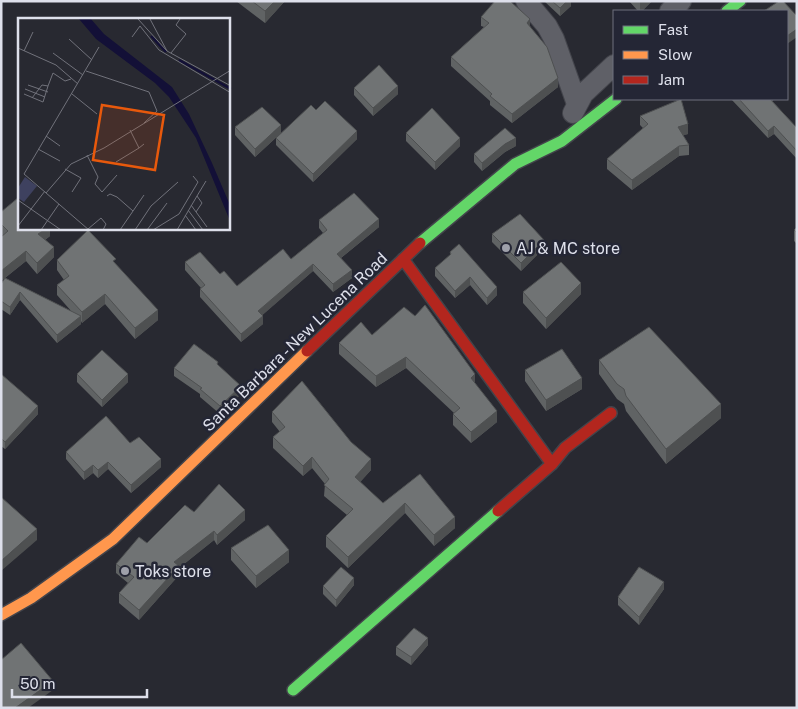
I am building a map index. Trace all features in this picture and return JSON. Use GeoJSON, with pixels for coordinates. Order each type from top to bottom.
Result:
{"type":"FeatureCollection","features":[{"type":"Feature","properties":{"kind":"main road"},"geometry":{"type":"LineString","coordinates":[[728,10],[740,1]]}},
{"type":"Feature","properties":{"kind":"main road","name":"Santa Barbara - New Lucena Road"},"geometry":{"type":"LineString","coordinates":[[1,615],[31,598],[114,539],[428,236],[515,164],[562,141],[615,100]]}},
{"type":"Feature","properties":{"kind":"main road"},"geometry":{"type":"LineString","coordinates":[[403,259],[552,464]]}},
{"type":"Feature","properties":{"kind":"main road"},"geometry":{"type":"LineString","coordinates":[[294,690],[552,464],[565,448],[611,412]]}},
{"type":"Feature","properties":{"kind":"street"},"geometry":{"type":"LineString","coordinates":[[526,1],[547,26],[554,39],[577,104]]}},
{"type":"Feature","properties":{"kind":"street"},"geometry":{"type":"LineString","coordinates":[[671,10],[681,1]]}},
{"type":"Feature","properties":{"kind":"street"},"geometry":{"type":"LineString","coordinates":[[562,141],[583,94],[613,66]]}},
{"type":"Feature","properties":{"kind":"building"},"geometry":{"type":"Polygon","coordinates":[[[252,1],[275,1],[265,11],[252,1]]]}},
{"type":"Feature","properties":{"kind":"building"},"geometry":{"type":"Polygon","coordinates":[[[495,1],[510,1],[530,19],[527,23],[547,47],[558,78],[512,114],[490,96],[492,94],[451,57],[489,23],[481,17],[495,1]]]}},
{"type":"Feature","properties":{"kind":"building"},"geometry":{"type":"Polygon","coordinates":[[[552,1],[567,1],[560,8],[552,1]]]}},
{"type":"Feature","properties":{"kind":"building"},"geometry":{"type":"Polygon","coordinates":[[[779,1],[783,1],[797,16],[797,29],[788,35],[788,10],[766,10],[779,1]]]}},
{"type":"Feature","properties":{"kind":"building"},"geometry":{"type":"Polygon","coordinates":[[[379,65],[398,86],[373,108],[354,88],[379,65]]]}},
{"type":"Feature","properties":{"kind":"building"},"geometry":{"type":"Polygon","coordinates":[[[681,100],[688,124],[678,127],[689,145],[679,146],[632,180],[607,159],[648,124],[640,116],[681,100]]]}},
{"type":"Feature","properties":{"kind":"building"},"geometry":{"type":"Polygon","coordinates":[[[740,100],[771,100],[797,128],[797,151],[774,126],[768,131],[740,100]]]}},
{"type":"Feature","properties":{"kind":"building"},"geometry":{"type":"Polygon","coordinates":[[[325,101],[357,131],[313,174],[276,138],[311,105],[316,110],[325,101]]]}},
{"type":"Feature","properties":{"kind":"building"},"geometry":{"type":"Polygon","coordinates":[[[262,107],[281,125],[255,149],[235,127],[262,107]]]}},
{"type":"Feature","properties":{"kind":"building"},"geometry":{"type":"Polygon","coordinates":[[[432,108],[460,138],[435,162],[406,133],[432,108]]]}},
{"type":"Feature","properties":{"kind":"building"},"geometry":{"type":"Polygon","coordinates":[[[505,128],[516,138],[505,144],[482,163],[474,154],[505,128]]]}},
{"type":"Feature","properties":{"kind":"building"},"geometry":{"type":"Polygon","coordinates":[[[354,193],[379,219],[337,254],[352,270],[333,284],[313,264],[258,311],[263,316],[241,334],[200,289],[205,285],[185,262],[200,252],[220,274],[224,271],[237,286],[283,249],[291,259],[327,230],[319,220],[354,193]]]}},
{"type":"Feature","properties":{"kind":"building"},"geometry":{"type":"Polygon","coordinates":[[[18,198],[18,230],[44,230],[38,234],[54,247],[37,263],[26,251],[1,271],[1,237],[8,231],[1,224],[1,212],[18,198]]]}},
{"type":"Feature","properties":{"kind":"building"},"geometry":{"type":"Polygon","coordinates":[[[520,214],[544,240],[521,263],[492,234],[520,214]]]}},
{"type":"Feature","properties":{"kind":"building"},"geometry":{"type":"Polygon","coordinates":[[[88,230],[116,259],[113,261],[158,310],[135,328],[105,294],[82,312],[57,285],[69,276],[57,260],[88,230]]]}},
{"type":"Feature","properties":{"kind":"building"},"geometry":{"type":"Polygon","coordinates":[[[459,244],[497,287],[487,298],[470,277],[455,291],[435,268],[459,244]]]}},
{"type":"Feature","properties":{"kind":"building"},"geometry":{"type":"Polygon","coordinates":[[[561,262],[581,283],[546,318],[523,292],[561,262]]]}},
{"type":"Feature","properties":{"kind":"building"},"geometry":{"type":"Polygon","coordinates":[[[5,278],[81,316],[57,335],[20,292],[10,307],[1,301],[1,284],[5,278]]]}},
{"type":"Feature","properties":{"kind":"building"},"geometry":{"type":"Polygon","coordinates":[[[425,305],[475,374],[471,378],[497,411],[471,432],[453,414],[460,408],[406,357],[376,376],[339,343],[361,322],[372,335],[404,307],[415,316],[425,305]]]}},
{"type":"Feature","properties":{"kind":"building"},"geometry":{"type":"Polygon","coordinates":[[[649,327],[721,404],[666,449],[626,396],[624,389],[617,384],[599,360],[649,327]]]}},
{"type":"Feature","properties":{"kind":"building"},"geometry":{"type":"Polygon","coordinates":[[[194,344],[218,362],[217,364],[241,386],[220,406],[200,389],[202,388],[174,368],[194,344]]]}},
{"type":"Feature","properties":{"kind":"building"},"geometry":{"type":"Polygon","coordinates":[[[562,349],[582,378],[546,400],[525,370],[562,349]]]}},
{"type":"Feature","properties":{"kind":"building"},"geometry":{"type":"Polygon","coordinates":[[[102,350],[128,374],[102,400],[77,374],[102,350]]]}},
{"type":"Feature","properties":{"kind":"building"},"geometry":{"type":"Polygon","coordinates":[[[1,374],[38,406],[5,442],[1,438],[1,374]]]}},
{"type":"Feature","properties":{"kind":"building"},"geometry":{"type":"Polygon","coordinates":[[[302,381],[351,442],[371,459],[355,477],[383,503],[420,474],[455,517],[434,535],[405,503],[348,557],[326,536],[353,509],[324,485],[329,479],[312,457],[303,466],[273,437],[285,427],[272,412],[302,381]]]}},
{"type":"Feature","properties":{"kind":"building"},"geometry":{"type":"Polygon","coordinates":[[[106,416],[130,443],[139,437],[161,459],[131,485],[108,462],[98,470],[93,465],[84,472],[66,452],[106,416]]]}},
{"type":"Feature","properties":{"kind":"building"},"geometry":{"type":"Polygon","coordinates":[[[219,484],[245,510],[217,535],[214,531],[174,562],[179,566],[139,610],[119,593],[134,577],[116,564],[139,537],[147,543],[185,505],[194,512],[219,484]]]}},
{"type":"Feature","properties":{"kind":"building"},"geometry":{"type":"Polygon","coordinates":[[[1,497],[37,529],[1,561],[1,497]]]}},
{"type":"Feature","properties":{"kind":"building"},"geometry":{"type":"Polygon","coordinates":[[[268,525],[289,550],[256,576],[231,548],[268,525]]]}},
{"type":"Feature","properties":{"kind":"building"},"geometry":{"type":"Polygon","coordinates":[[[341,567],[354,578],[336,600],[323,586],[341,567]]]}},
{"type":"Feature","properties":{"kind":"building"},"geometry":{"type":"Polygon","coordinates":[[[639,567],[664,582],[639,617],[618,597],[639,567]]]}},
{"type":"Feature","properties":{"kind":"building"},"geometry":{"type":"Polygon","coordinates":[[[414,628],[428,638],[411,657],[396,647],[414,628]]]}},
{"type":"Feature","properties":{"kind":"building"},"geometry":{"type":"Polygon","coordinates":[[[21,643],[53,681],[15,708],[1,708],[1,660],[21,643]]]}},
{"type":"Feature","properties":{"kind":"traffic: fast"},"geometry":{"type":"LineString","coordinates":[[728,10],[740,1]]}},
{"type":"Feature","properties":{"kind":"traffic: fast"},"geometry":{"type":"LineString","coordinates":[[420,243],[515,164],[562,141],[615,100]]}},
{"type":"Feature","properties":{"kind":"traffic: fast"},"geometry":{"type":"LineString","coordinates":[[293,690],[498,511]]}},
{"type":"Feature","properties":{"kind":"traffic: slow"},"geometry":{"type":"LineString","coordinates":[[1,615],[31,598],[113,539],[307,351]]}},
{"type":"Feature","properties":{"kind":"traffic: jam"},"geometry":{"type":"LineString","coordinates":[[307,351],[420,243]]}},
{"type":"Feature","properties":{"kind":"traffic: jam"},"geometry":{"type":"LineString","coordinates":[[403,259],[552,464],[565,448],[611,413]]}},
{"type":"Feature","properties":{"kind":"traffic: jam"},"geometry":{"type":"LineString","coordinates":[[498,511],[552,464]]}},
{"type":"Feature","properties":{"kind":"place","name":"AJ & MC store"},"geometry":{"type":"Point","coordinates":[506,248]}},
{"type":"Feature","properties":{"kind":"place","name":"Toks store"},"geometry":{"type":"Point","coordinates":[125,571]}}]}
